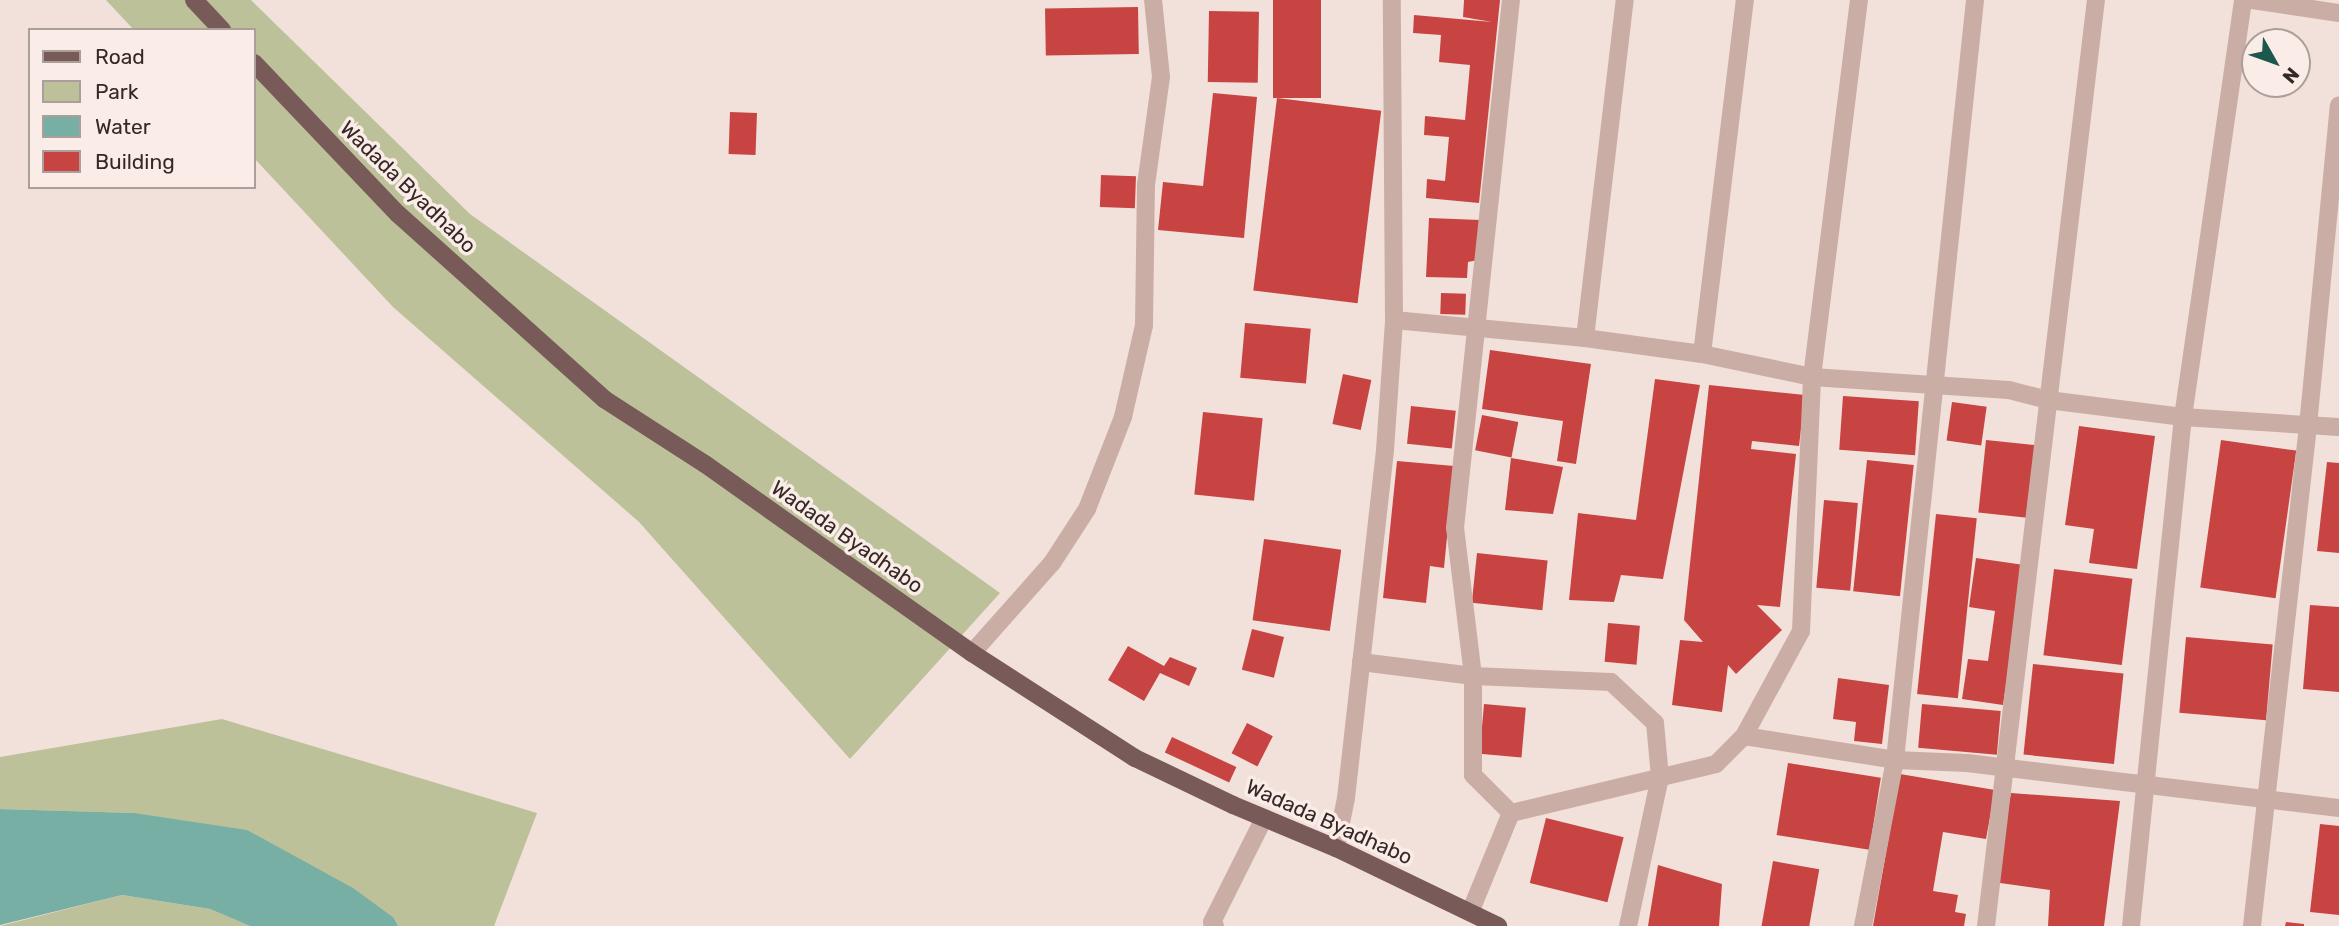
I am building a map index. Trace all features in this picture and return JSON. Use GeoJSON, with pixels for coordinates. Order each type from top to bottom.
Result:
{"type":"FeatureCollection","features":[{"type":"Feature","properties":{"kind":"main road"},"geometry":{"type":"LineString","coordinates":[[194,0],[220,28]]}},
{"type":"Feature","properties":{"kind":"main road","name":"Wadada Byadhabo"},"geometry":{"type":"LineString","coordinates":[[256,65],[398,214],[604,399],[705,464],[972,653],[1135,758],[1471,910],[1498,926]]}},
{"type":"Feature","properties":{"kind":"street"},"geometry":{"type":"LineString","coordinates":[[972,653],[1052,563],[1087,509],[1123,418],[1144,325],[1146,185],[1161,77],[1153,0]]}},
{"type":"Feature","properties":{"kind":"street"},"geometry":{"type":"LineString","coordinates":[[1336,848],[1346,798],[1385,450],[1394,320],[1392,0]]}},
{"type":"Feature","properties":{"kind":"street"},"geometry":{"type":"LineString","coordinates":[[1511,0],[1455,528],[1473,676],[1473,775],[1511,813]]}},
{"type":"Feature","properties":{"kind":"street"},"geometry":{"type":"LineString","coordinates":[[1585,338],[1625,0]]}},
{"type":"Feature","properties":{"kind":"street"},"geometry":{"type":"LineString","coordinates":[[1702,354],[1745,0]]}},
{"type":"Feature","properties":{"kind":"street"},"geometry":{"type":"LineString","coordinates":[[1511,813],[1716,764],[1744,736],[1801,631],[1812,377],[1859,0]]}},
{"type":"Feature","properties":{"kind":"street"},"geometry":{"type":"LineString","coordinates":[[1863,926],[1895,760],[1975,0]]}},
{"type":"Feature","properties":{"kind":"street"},"geometry":{"type":"LineString","coordinates":[[1986,926],[2095,0]]}},
{"type":"Feature","properties":{"kind":"street"},"geometry":{"type":"LineString","coordinates":[[2131,926],[2148,783],[2183,417],[2244,0]]}},
{"type":"Feature","properties":{"kind":"street"},"geometry":{"type":"LineString","coordinates":[[2252,0],[2339,13]]}},
{"type":"Feature","properties":{"kind":"street"},"geometry":{"type":"LineString","coordinates":[[2252,926],[2308,426],[2339,105]]}},
{"type":"Feature","properties":{"kind":"street"},"geometry":{"type":"LineString","coordinates":[[1394,320],[1585,338],[1702,354],[1812,377],[2009,390],[2048,400],[2183,417],[2339,427]]}},
{"type":"Feature","properties":{"kind":"street"},"geometry":{"type":"LineString","coordinates":[[1361,662],[1473,676],[1611,682],[1655,723],[1660,777],[1628,926]]}},
{"type":"Feature","properties":{"kind":"street"},"geometry":{"type":"LineString","coordinates":[[1744,736],[1895,760],[1967,763],[2339,808]]}},
{"type":"Feature","properties":{"kind":"street"},"geometry":{"type":"LineString","coordinates":[[1471,910],[1511,813]]}},
{"type":"Feature","properties":{"kind":"street"},"geometry":{"type":"LineString","coordinates":[[1215,926],[1212,922],[1264,818]]}},
{"type":"Feature","properties":{"kind":"green space"},"geometry":{"type":"Polygon","coordinates":[[[106,0],[251,0],[470,214],[1000,593],[850,759],[639,522],[393,307],[256,160],[256,28],[132,28],[106,0]]]}},
{"type":"Feature","properties":{"kind":"green space"},"geometry":{"type":"Polygon","coordinates":[[[222,719],[537,813],[494,926],[398,926],[394,918],[133,813],[0,809],[0,757],[222,719]]]}},
{"type":"Feature","properties":{"kind":"green space"},"geometry":{"type":"Polygon","coordinates":[[[122,895],[210,909],[250,926],[0,926],[122,895]]]}},
{"type":"Feature","properties":{"kind":"water"},"geometry":{"type":"Polygon","coordinates":[[[0,809],[134,813],[247,830],[353,888],[394,918],[398,926],[250,926],[210,909],[122,895],[0,925],[0,809]]]}},
{"type":"Feature","properties":{"kind":"building"},"geometry":{"type":"Polygon","coordinates":[[[1273,0],[1321,0],[1321,98],[1273,98],[1273,0]]]}},
{"type":"Feature","properties":{"kind":"building"},"geometry":{"type":"Polygon","coordinates":[[[1464,0],[1500,0],[1479,203],[1426,198],[1427,179],[1445,181],[1449,137],[1424,135],[1425,116],[1465,120],[1470,65],[1439,62],[1441,35],[1413,33],[1414,15],[1492,22],[1463,17],[1464,0]]]}},
{"type":"Feature","properties":{"kind":"building"},"geometry":{"type":"Polygon","coordinates":[[[1138,7],[1139,54],[1046,56],[1045,9],[1138,7]]]}},
{"type":"Feature","properties":{"kind":"building"},"geometry":{"type":"Polygon","coordinates":[[[1209,11],[1259,12],[1258,83],[1208,82],[1209,11]]]}},
{"type":"Feature","properties":{"kind":"building"},"geometry":{"type":"Polygon","coordinates":[[[1213,93],[1257,97],[1244,238],[1158,230],[1163,182],[1203,186],[1213,93]]]}},
{"type":"Feature","properties":{"kind":"building"},"geometry":{"type":"Polygon","coordinates":[[[1277,98],[1381,111],[1358,303],[1253,291],[1277,98]]]}},
{"type":"Feature","properties":{"kind":"building"},"geometry":{"type":"Polygon","coordinates":[[[730,112],[757,113],[756,155],[729,154],[730,112]]]}},
{"type":"Feature","properties":{"kind":"building"},"geometry":{"type":"Polygon","coordinates":[[[1101,175],[1136,176],[1135,208],[1100,207],[1101,175]]]}},
{"type":"Feature","properties":{"kind":"building"},"geometry":{"type":"Polygon","coordinates":[[[1429,218],[1480,220],[1478,260],[1468,262],[1467,278],[1426,277],[1429,218]]]}},
{"type":"Feature","properties":{"kind":"building"},"geometry":{"type":"Polygon","coordinates":[[[1441,293],[1466,294],[1465,315],[1440,314],[1441,293]]]}},
{"type":"Feature","properties":{"kind":"building"},"geometry":{"type":"Polygon","coordinates":[[[1245,323],[1311,329],[1306,384],[1240,378],[1245,323]]]}},
{"type":"Feature","properties":{"kind":"building"},"geometry":{"type":"Polygon","coordinates":[[[1490,350],[1591,364],[1576,464],[1557,461],[1563,421],[1482,409],[1490,350]]]}},
{"type":"Feature","properties":{"kind":"building"},"geometry":{"type":"Polygon","coordinates":[[[1343,374],[1371,380],[1361,430],[1332,424],[1343,374]]]}},
{"type":"Feature","properties":{"kind":"building"},"geometry":{"type":"Polygon","coordinates":[[[1655,379],[1700,385],[1663,579],[1621,575],[1614,602],[1569,600],[1578,513],[1636,520],[1655,379]]]}},
{"type":"Feature","properties":{"kind":"building"},"geometry":{"type":"Polygon","coordinates":[[[1709,385],[1805,395],[1799,446],[1752,441],[1751,449],[1796,454],[1780,607],[1757,605],[1782,630],[1736,674],[1728,665],[1722,712],[1672,705],[1680,640],[1703,642],[1684,620],[1709,385]]]}},
{"type":"Feature","properties":{"kind":"building"},"geometry":{"type":"Polygon","coordinates":[[[1843,396],[1919,401],[1915,455],[1839,450],[1843,396]]]}},
{"type":"Feature","properties":{"kind":"building"},"geometry":{"type":"Polygon","coordinates":[[[1952,402],[1987,407],[1981,445],[1947,441],[1952,402]]]}},
{"type":"Feature","properties":{"kind":"building"},"geometry":{"type":"Polygon","coordinates":[[[1411,406],[1456,411],[1452,448],[1407,444],[1411,406]]]}},
{"type":"Feature","properties":{"kind":"building"},"geometry":{"type":"Polygon","coordinates":[[[1203,412],[1263,418],[1254,501],[1194,495],[1203,412]]]}},
{"type":"Feature","properties":{"kind":"building"},"geometry":{"type":"Polygon","coordinates":[[[1482,415],[1518,422],[1511,457],[1475,450],[1482,415]]]}},
{"type":"Feature","properties":{"kind":"building"},"geometry":{"type":"Polygon","coordinates":[[[2079,426],[2155,436],[2137,569],[2089,563],[2094,529],[2065,525],[2079,426]]]}},
{"type":"Feature","properties":{"kind":"building"},"geometry":{"type":"Polygon","coordinates":[[[1986,440],[2035,445],[2027,518],[1978,513],[1986,440]]]}},
{"type":"Feature","properties":{"kind":"building"},"geometry":{"type":"Polygon","coordinates":[[[2221,440],[2296,451],[2276,598],[2200,588],[2221,440]]]}},
{"type":"Feature","properties":{"kind":"building"},"geometry":{"type":"Polygon","coordinates":[[[1511,458],[1563,467],[1553,514],[1505,510],[1511,458]]]}},
{"type":"Feature","properties":{"kind":"building"},"geometry":{"type":"Polygon","coordinates":[[[1867,460],[1914,465],[1900,596],[1853,591],[1867,460]]]}},
{"type":"Feature","properties":{"kind":"building"},"geometry":{"type":"Polygon","coordinates":[[[1397,461],[1454,466],[1444,568],[1430,566],[1426,603],[1383,598],[1397,461]]]}},
{"type":"Feature","properties":{"kind":"building"},"geometry":{"type":"Polygon","coordinates":[[[2327,462],[2339,463],[2339,553],[2317,551],[2327,462]]]}},
{"type":"Feature","properties":{"kind":"building"},"geometry":{"type":"Polygon","coordinates":[[[1824,500],[1858,503],[1850,591],[1816,588],[1824,500]]]}},
{"type":"Feature","properties":{"kind":"building"},"geometry":{"type":"Polygon","coordinates":[[[1936,514],[1977,518],[1958,698],[1917,694],[1936,514]]]}},
{"type":"Feature","properties":{"kind":"building"},"geometry":{"type":"Polygon","coordinates":[[[1264,539],[1341,550],[1330,631],[1253,620],[1264,539]]]}},
{"type":"Feature","properties":{"kind":"building"},"geometry":{"type":"Polygon","coordinates":[[[1477,553],[1548,560],[1542,610],[1472,603],[1477,553]]]}},
{"type":"Feature","properties":{"kind":"building"},"geometry":{"type":"Polygon","coordinates":[[[1976,558],[2024,565],[2003,705],[1962,699],[1968,659],[1988,661],[1995,611],[1969,607],[1976,558]]]}},
{"type":"Feature","properties":{"kind":"building"},"geometry":{"type":"Polygon","coordinates":[[[2054,569],[2132,579],[2122,665],[2043,655],[2054,569]]]}},
{"type":"Feature","properties":{"kind":"building"},"geometry":{"type":"Polygon","coordinates":[[[2310,605],[2339,607],[2339,692],[2303,689],[2310,605]]]}},
{"type":"Feature","properties":{"kind":"building"},"geometry":{"type":"Polygon","coordinates":[[[1608,623],[1640,626],[1636,665],[1605,662],[1608,623]]]}},
{"type":"Feature","properties":{"kind":"building"},"geometry":{"type":"Polygon","coordinates":[[[1252,629],[1284,637],[1274,678],[1242,670],[1252,629]]]}},
{"type":"Feature","properties":{"kind":"building"},"geometry":{"type":"Polygon","coordinates":[[[2186,637],[2273,645],[2266,720],[2179,713],[2186,637]]]}},
{"type":"Feature","properties":{"kind":"building"},"geometry":{"type":"Polygon","coordinates":[[[1128,646],[1164,666],[1170,657],[1197,668],[1189,686],[1160,673],[1144,701],[1108,680],[1128,646]]]}},
{"type":"Feature","properties":{"kind":"building"},"geometry":{"type":"Polygon","coordinates":[[[2033,664],[2124,674],[2114,764],[2023,755],[2033,664]]]}},
{"type":"Feature","properties":{"kind":"building"},"geometry":{"type":"Polygon","coordinates":[[[1838,678],[1889,685],[1882,744],[1854,741],[1856,722],[1833,719],[1838,678]]]}},
{"type":"Feature","properties":{"kind":"building"},"geometry":{"type":"Polygon","coordinates":[[[1484,704],[1526,708],[1521,757],[1480,754],[1484,704]]]}},
{"type":"Feature","properties":{"kind":"building"},"geometry":{"type":"Polygon","coordinates":[[[1922,704],[2001,711],[1997,755],[1918,748],[1922,704]]]}},
{"type":"Feature","properties":{"kind":"building"},"geometry":{"type":"Polygon","coordinates":[[[1247,723],[1273,736],[1257,766],[1232,753],[1247,723]]]}},
{"type":"Feature","properties":{"kind":"building"},"geometry":{"type":"Polygon","coordinates":[[[1172,737],[1236,767],[1229,782],[1165,752],[1172,737]]]}},
{"type":"Feature","properties":{"kind":"building"},"geometry":{"type":"Polygon","coordinates":[[[1788,763],[1881,778],[1869,850],[1777,835],[1788,763]]]}},
{"type":"Feature","properties":{"kind":"building"},"geometry":{"type":"Polygon","coordinates":[[[1900,774],[1995,790],[1986,839],[1943,832],[1933,891],[1958,895],[1955,912],[1966,914],[1964,926],[1873,926],[1900,774]]]}},
{"type":"Feature","properties":{"kind":"building"},"geometry":{"type":"Polygon","coordinates":[[[2011,793],[2120,801],[2104,926],[2048,926],[2050,890],[1993,882],[2011,793]]]}},
{"type":"Feature","properties":{"kind":"building"},"geometry":{"type":"Polygon","coordinates":[[[1546,818],[1624,837],[1607,902],[1530,883],[1546,818]]]}},
{"type":"Feature","properties":{"kind":"building"},"geometry":{"type":"Polygon","coordinates":[[[2320,824],[2339,826],[2339,915],[2310,912],[2320,824]]]}},
{"type":"Feature","properties":{"kind":"building"},"geometry":{"type":"Polygon","coordinates":[[[1773,861],[1819,869],[1809,926],[1762,926],[1773,861]]]}},
{"type":"Feature","properties":{"kind":"building"},"geometry":{"type":"Polygon","coordinates":[[[1658,865],[1722,884],[1719,926],[1648,926],[1658,865]]]}},
{"type":"Feature","properties":{"kind":"building"},"geometry":{"type":"Polygon","coordinates":[[[2286,922],[2304,924],[2304,926],[2285,926],[2286,922]]]}}]}
